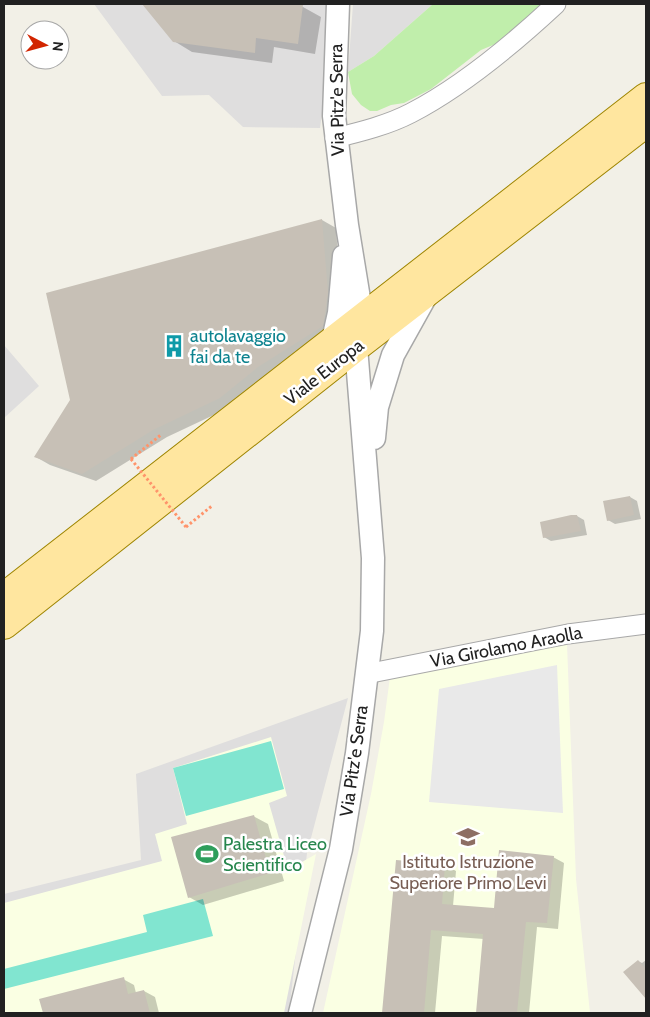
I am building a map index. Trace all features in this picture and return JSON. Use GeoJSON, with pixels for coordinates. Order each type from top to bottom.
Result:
{"type":"FeatureCollection","features":[{"type":"Feature","properties":{"kind":"main road","name":"Viale Europa"},"geometry":{"type":"LineString","coordinates":[[4,625],[344,343],[362,317],[646,97]]}},
{"type":"Feature","properties":{"kind":"main road","name":"Viale Europa"},"geometry":{"type":"LineString","coordinates":[[4,597],[344,343],[429,290],[646,123]]}},
{"type":"Feature","properties":{"kind":"street","name":"Via Pitz'e Serra"},"geometry":{"type":"LineString","coordinates":[[338,4],[335,47],[335,138],[362,317]]}},
{"type":"Feature","properties":{"kind":"street"},"geometry":{"type":"LineString","coordinates":[[335,138],[409,114],[431,102],[506,49],[556,4]]}},
{"type":"Feature","properties":{"kind":"street","name":"Via Pitz'e Serra"},"geometry":{"type":"LineString","coordinates":[[300,1013],[341,849],[357,753],[372,631],[374,558],[370,504],[339,313],[347,225]]}},
{"type":"Feature","properties":{"kind":"street","name":"Via Pitz'e Serra"},"geometry":{"type":"LineString","coordinates":[[370,504],[377,407],[393,355],[429,290]]}},
{"type":"Feature","properties":{"kind":"street","name":"Via Girolamo Araolla"},"geometry":{"type":"LineString","coordinates":[[366,674],[568,634],[646,624]]}},
{"type":"Feature","properties":{"kind":"path"},"geometry":{"type":"LineString","coordinates":[[162,434],[131,458],[186,528],[213,504]]}},
{"type":"Feature","properties":{"kind":"shaded area"},"geometry":{"type":"Polygon","coordinates":[[[94,4],[334,4],[332,39],[320,128],[243,127],[209,95],[162,96],[94,4]]]}},
{"type":"Feature","properties":{"kind":"shaded area"},"geometry":{"type":"Polygon","coordinates":[[[353,4],[433,4],[374,56],[348,72],[353,4]]]}},
{"type":"Feature","properties":{"kind":"shaded area"},"geometry":{"type":"Polygon","coordinates":[[[4,345],[39,386],[4,418],[4,345]]]}},
{"type":"Feature","properties":{"kind":"shaded area","name":"Istituto Istruzione Superiore Primo Levi"},"geometry":{"type":"Polygon","coordinates":[[[567,644],[576,879],[590,1013],[323,1013],[371,794],[390,677],[567,644]]]}},
{"type":"Feature","properties":{"kind":"shaded area"},"geometry":{"type":"Polygon","coordinates":[[[557,665],[563,813],[429,802],[439,689],[557,665]]]}},
{"type":"Feature","properties":{"kind":"shaded area"},"geometry":{"type":"Polygon","coordinates":[[[348,698],[307,853],[289,1013],[4,1013],[4,894],[141,860],[136,774],[348,698]]]}},
{"type":"Feature","properties":{"kind":"shaded area"},"geometry":{"type":"Polygon","coordinates":[[[271,737],[287,796],[269,803],[288,870],[316,854],[284,1013],[4,1013],[4,903],[162,861],[155,834],[187,824],[173,768],[271,737]]]}},
{"type":"Feature","properties":{"kind":"shaded area"},"geometry":{"type":"Polygon","coordinates":[[[271,741],[284,789],[186,816],[173,768],[271,741]]]}},
{"type":"Feature","properties":{"kind":"shaded area"},"geometry":{"type":"Polygon","coordinates":[[[203,899],[213,936],[4,989],[4,969],[147,932],[143,915],[203,899]]]}},
{"type":"Feature","properties":{"kind":"green space"},"geometry":{"type":"Polygon","coordinates":[[[433,4],[543,4],[510,38],[481,50],[431,89],[404,103],[391,105],[377,111],[370,111],[361,105],[352,94],[348,72],[374,56],[433,4]]]}},
{"type":"Feature","properties":{"kind":"building"},"geometry":{"type":"Polygon","coordinates":[[[142,4],[303,5],[298,44],[256,38],[255,53],[173,42],[142,4]]]}},
{"type":"Feature","properties":{"kind":"building","name":"autolavaggio fai da te"},"geometry":{"type":"Polygon","coordinates":[[[322,219],[328,292],[323,326],[258,367],[220,398],[153,430],[82,474],[34,457],[70,400],[46,293],[322,219]]]}},
{"type":"Feature","properties":{"kind":"building"},"geometry":{"type":"Polygon","coordinates":[[[630,496],[634,515],[607,521],[603,501],[630,496]]]}},
{"type":"Feature","properties":{"kind":"building"},"geometry":{"type":"Polygon","coordinates":[[[577,515],[581,531],[543,538],[540,522],[577,515]]]}},
{"type":"Feature","properties":{"kind":"building"},"geometry":{"type":"Polygon","coordinates":[[[254,815],[270,873],[188,898],[171,837],[254,815]]]}},
{"type":"Feature","properties":{"kind":"building"},"geometry":{"type":"Polygon","coordinates":[[[499,850],[554,856],[547,923],[526,922],[517,1013],[476,1013],[483,934],[431,930],[424,1013],[382,1013],[396,860],[445,864],[442,904],[494,908],[499,850]]]}},
{"type":"Feature","properties":{"kind":"building"},"geometry":{"type":"Polygon","coordinates":[[[638,960],[646,969],[646,999],[623,972],[638,960]]]}},
{"type":"Feature","properties":{"kind":"building"},"geometry":{"type":"Polygon","coordinates":[[[124,977],[128,994],[144,990],[150,1013],[43,1013],[39,999],[124,977]]]}},
{"type":"Feature","properties":{"kind":"place","name":"autolavaggio fai da te"},"geometry":{"type":"Point","coordinates":[174,346]}},
{"type":"Feature","properties":{"kind":"place","name":"Istituto Istruzione Superiore Primo Levi"},"geometry":{"type":"Point","coordinates":[468,837]}},
{"type":"Feature","properties":{"kind":"place","name":"Palestra Liceo Scientifico"},"geometry":{"type":"Point","coordinates":[207,854]}}]}
